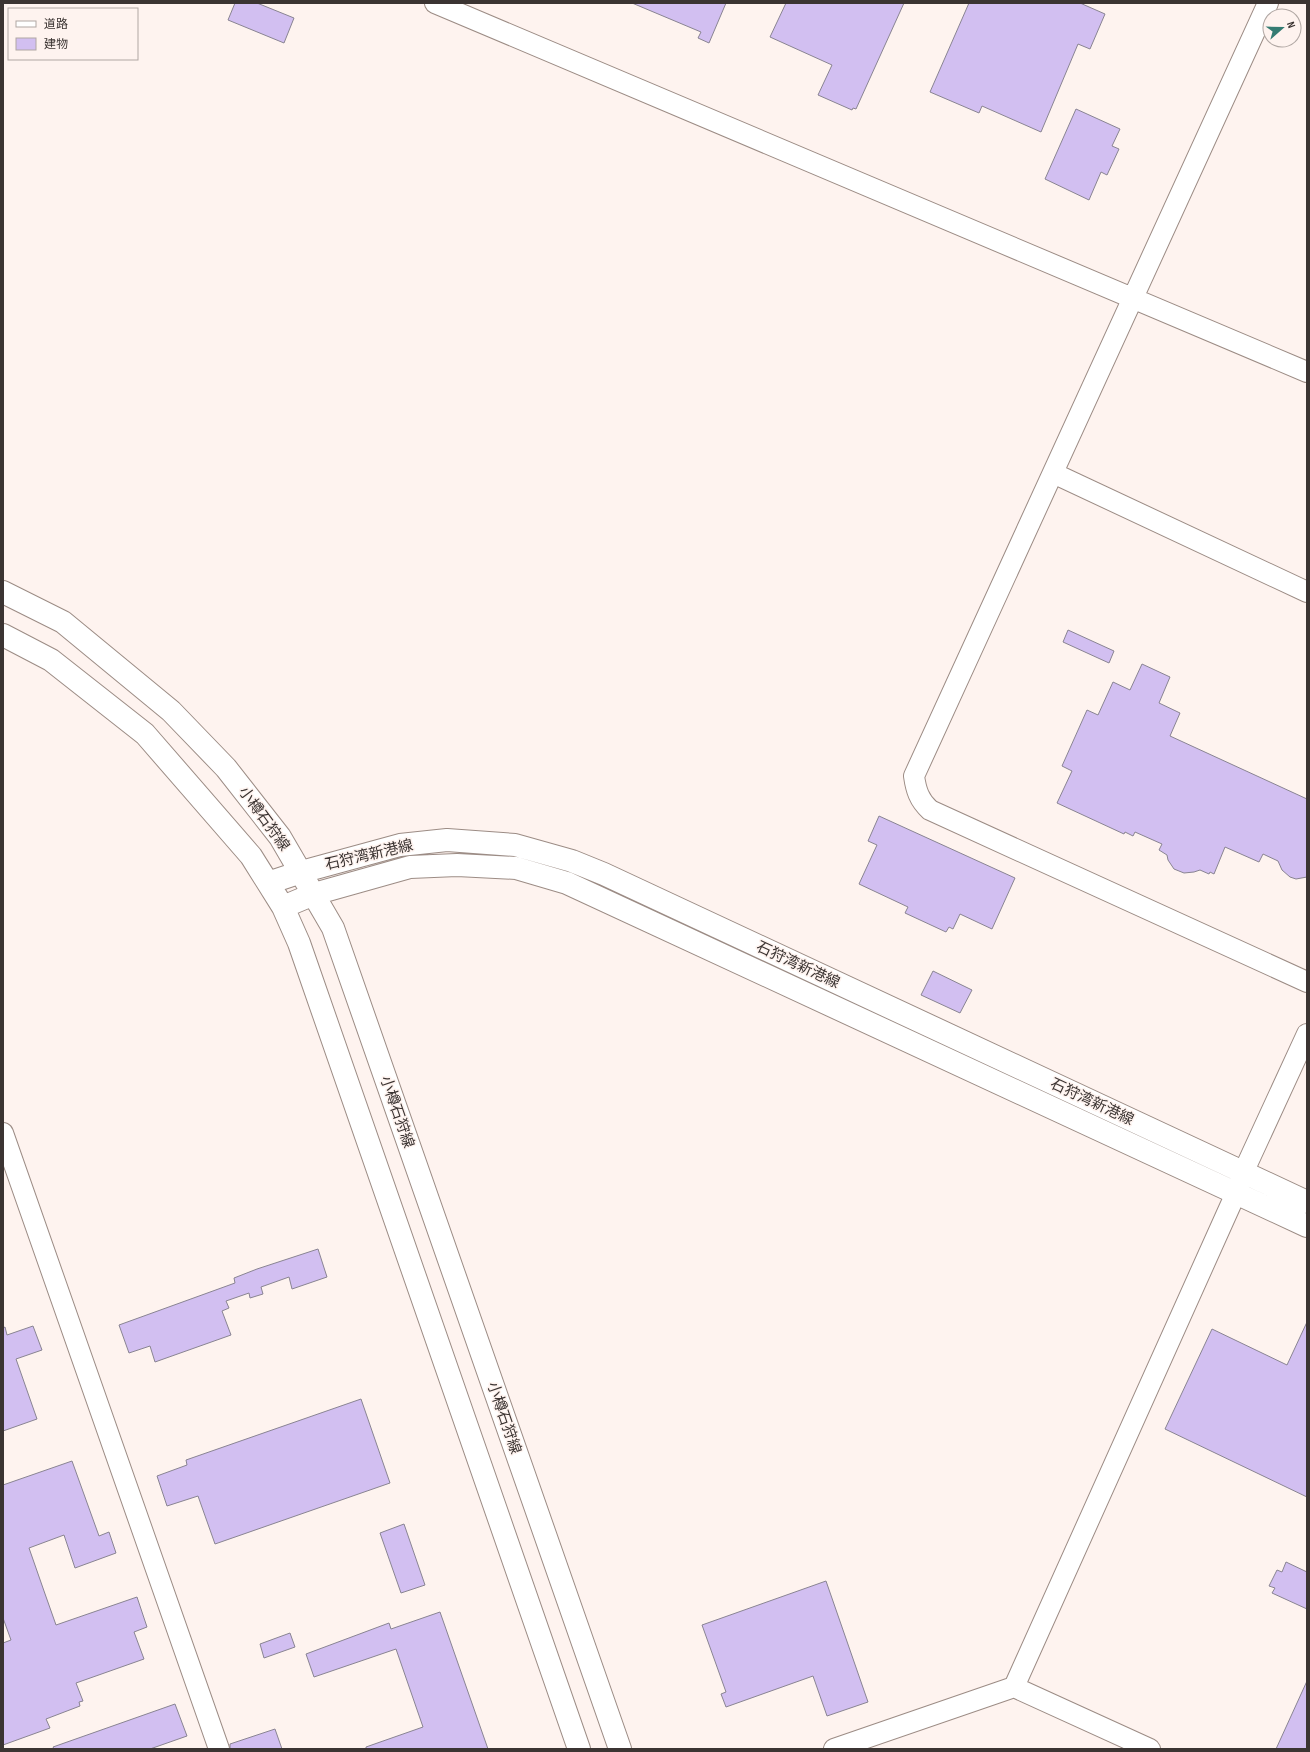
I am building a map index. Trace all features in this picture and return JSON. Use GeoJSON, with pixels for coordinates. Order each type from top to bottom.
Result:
{"type":"FeatureCollection","features":[{"type":"Feature","properties":{"kind":"main road","name":"小樽石狩線"},"geometry":{"type":"LineString","coordinates":[[3,592],[62,622],[171,711],[226,768],[280,837],[314,894],[336,935],[620,1749]]}},
{"type":"Feature","properties":{"kind":"main road"},"geometry":{"type":"LineString","coordinates":[[3,635],[51,660],[145,734],[251,856],[283,907],[299,943],[579,1749]]}},
{"type":"Feature","properties":{"kind":"main road","name":"石狩湾新港線"},"geometry":{"type":"LineString","coordinates":[[268,883],[301,872],[400,845],[447,840],[515,845],[572,861],[604,874],[1307,1202]]}},
{"type":"Feature","properties":{"kind":"main road","name":"石狩湾新港線"},"geometry":{"type":"LineString","coordinates":[[283,907],[314,894],[410,867],[457,865],[516,868],[567,883],[1307,1226]]}},
{"type":"Feature","properties":{"kind":"street"},"geometry":{"type":"LineString","coordinates":[[435,3],[1307,372]]}},
{"type":"Feature","properties":{"kind":"street"},"geometry":{"type":"LineString","coordinates":[[1268,3],[914,776],[915,784],[922,802],[930,810],[1307,982]]}},
{"type":"Feature","properties":{"kind":"street"},"geometry":{"type":"LineString","coordinates":[[1053,473],[1307,592]]}},
{"type":"Feature","properties":{"kind":"street"},"geometry":{"type":"LineString","coordinates":[[1014,1687],[1236,1193],[1243,1172],[1307,1034]]}},
{"type":"Feature","properties":{"kind":"street"},"geometry":{"type":"LineString","coordinates":[[3,1134],[219,1749]]}},
{"type":"Feature","properties":{"kind":"street"},"geometry":{"type":"LineString","coordinates":[[834,1749],[1014,1687],[1150,1749]]}},
{"type":"Feature","properties":{"kind":"building"},"geometry":{"type":"Polygon","coordinates":[[[235,3],[257,3],[294,18],[284,43],[228,20],[235,3]]]}},
{"type":"Feature","properties":{"kind":"building"},"geometry":{"type":"Polygon","coordinates":[[[632,3],[726,3],[709,43],[698,38],[701,32],[632,3]]]}},
{"type":"Feature","properties":{"kind":"building"},"geometry":{"type":"Polygon","coordinates":[[[786,3],[904,3],[856,109],[853,108],[852,110],[818,95],[832,65],[770,37],[786,3]]]}},
{"type":"Feature","properties":{"kind":"building"},"geometry":{"type":"Polygon","coordinates":[[[969,3],[1080,3],[1105,14],[1090,49],[1078,44],[1041,132],[982,106],[979,113],[930,92],[969,3]]]}},
{"type":"Feature","properties":{"kind":"building"},"geometry":{"type":"Polygon","coordinates":[[[1076,109],[1120,129],[1112,146],[1119,149],[1107,175],[1101,172],[1089,200],[1045,179],[1076,109]]]}},
{"type":"Feature","properties":{"kind":"building"},"geometry":{"type":"Polygon","coordinates":[[[1068,630],[1114,651],[1109,663],[1063,642],[1068,630]]]}},
{"type":"Feature","properties":{"kind":"building"},"geometry":{"type":"Polygon","coordinates":[[[1142,664],[1170,677],[1159,703],[1180,713],[1170,736],[1307,799],[1307,877],[1296,879],[1290,877],[1282,870],[1278,861],[1263,854],[1259,862],[1225,847],[1214,874],[1210,872],[1209,874],[1200,870],[1184,873],[1174,869],[1168,860],[1167,855],[1159,850],[1162,844],[1135,832],[1133,836],[1125,832],[1124,834],[1057,803],[1072,771],[1062,766],[1087,710],[1098,715],[1113,682],[1130,690],[1142,664]]]}},
{"type":"Feature","properties":{"kind":"building"},"geometry":{"type":"Polygon","coordinates":[[[879,816],[1015,878],[992,929],[960,914],[953,929],[949,927],[946,932],[905,913],[908,907],[859,884],[877,845],[868,841],[879,816]]]}},
{"type":"Feature","properties":{"kind":"building"},"geometry":{"type":"Polygon","coordinates":[[[933,971],[972,990],[960,1013],[921,995],[933,971]]]}},
{"type":"Feature","properties":{"kind":"building"},"geometry":{"type":"Polygon","coordinates":[[[318,1249],[327,1277],[292,1289],[289,1277],[261,1287],[263,1294],[250,1298],[249,1293],[226,1301],[229,1308],[222,1311],[231,1335],[155,1362],[150,1346],[129,1353],[119,1325],[235,1283],[234,1278],[257,1269],[318,1249]]]}},
{"type":"Feature","properties":{"kind":"building"},"geometry":{"type":"Polygon","coordinates":[[[1307,1322],[1307,1497],[1165,1429],[1212,1329],[1287,1365],[1307,1322]]]}},
{"type":"Feature","properties":{"kind":"building"},"geometry":{"type":"Polygon","coordinates":[[[33,1326],[42,1350],[16,1359],[37,1419],[3,1431],[3,1328],[5,1327],[7,1335],[33,1326]]]}},
{"type":"Feature","properties":{"kind":"building"},"geometry":{"type":"Polygon","coordinates":[[[361,1399],[390,1483],[215,1544],[198,1496],[167,1506],[157,1476],[187,1465],[186,1460],[361,1399]]]}},
{"type":"Feature","properties":{"kind":"building"},"geometry":{"type":"Polygon","coordinates":[[[72,1461],[99,1536],[109,1532],[116,1553],[75,1568],[64,1535],[29,1548],[56,1625],[137,1597],[147,1627],[134,1632],[144,1659],[76,1683],[83,1701],[79,1702],[80,1706],[46,1719],[50,1728],[3,1745],[3,1643],[11,1640],[3,1618],[3,1485],[72,1461]]]}},
{"type":"Feature","properties":{"kind":"building"},"geometry":{"type":"Polygon","coordinates":[[[404,1524],[425,1585],[401,1593],[380,1533],[404,1524]]]}},
{"type":"Feature","properties":{"kind":"building"},"geometry":{"type":"Polygon","coordinates":[[[1286,1562],[1307,1572],[1307,1609],[1272,1593],[1275,1588],[1269,1586],[1277,1570],[1282,1572],[1286,1562]]]}},
{"type":"Feature","properties":{"kind":"building"},"geometry":{"type":"Polygon","coordinates":[[[826,1581],[868,1702],[827,1716],[813,1676],[726,1707],[721,1694],[726,1692],[702,1625],[826,1581]]]}},
{"type":"Feature","properties":{"kind":"building"},"geometry":{"type":"Polygon","coordinates":[[[440,1612],[488,1749],[366,1749],[366,1747],[423,1727],[396,1649],[314,1677],[306,1654],[389,1623],[391,1629],[440,1612]]]}},
{"type":"Feature","properties":{"kind":"building"},"geometry":{"type":"Polygon","coordinates":[[[290,1633],[295,1647],[264,1658],[260,1644],[290,1633]]]}},
{"type":"Feature","properties":{"kind":"building"},"geometry":{"type":"Polygon","coordinates":[[[1307,1681],[1307,1749],[1276,1749],[1307,1681]]]}},
{"type":"Feature","properties":{"kind":"building"},"geometry":{"type":"Polygon","coordinates":[[[175,1704],[187,1736],[150,1749],[54,1749],[53,1747],[175,1704]]]}},
{"type":"Feature","properties":{"kind":"building"},"geometry":{"type":"Polygon","coordinates":[[[275,1729],[282,1749],[230,1749],[230,1744],[275,1729]]]}}]}
